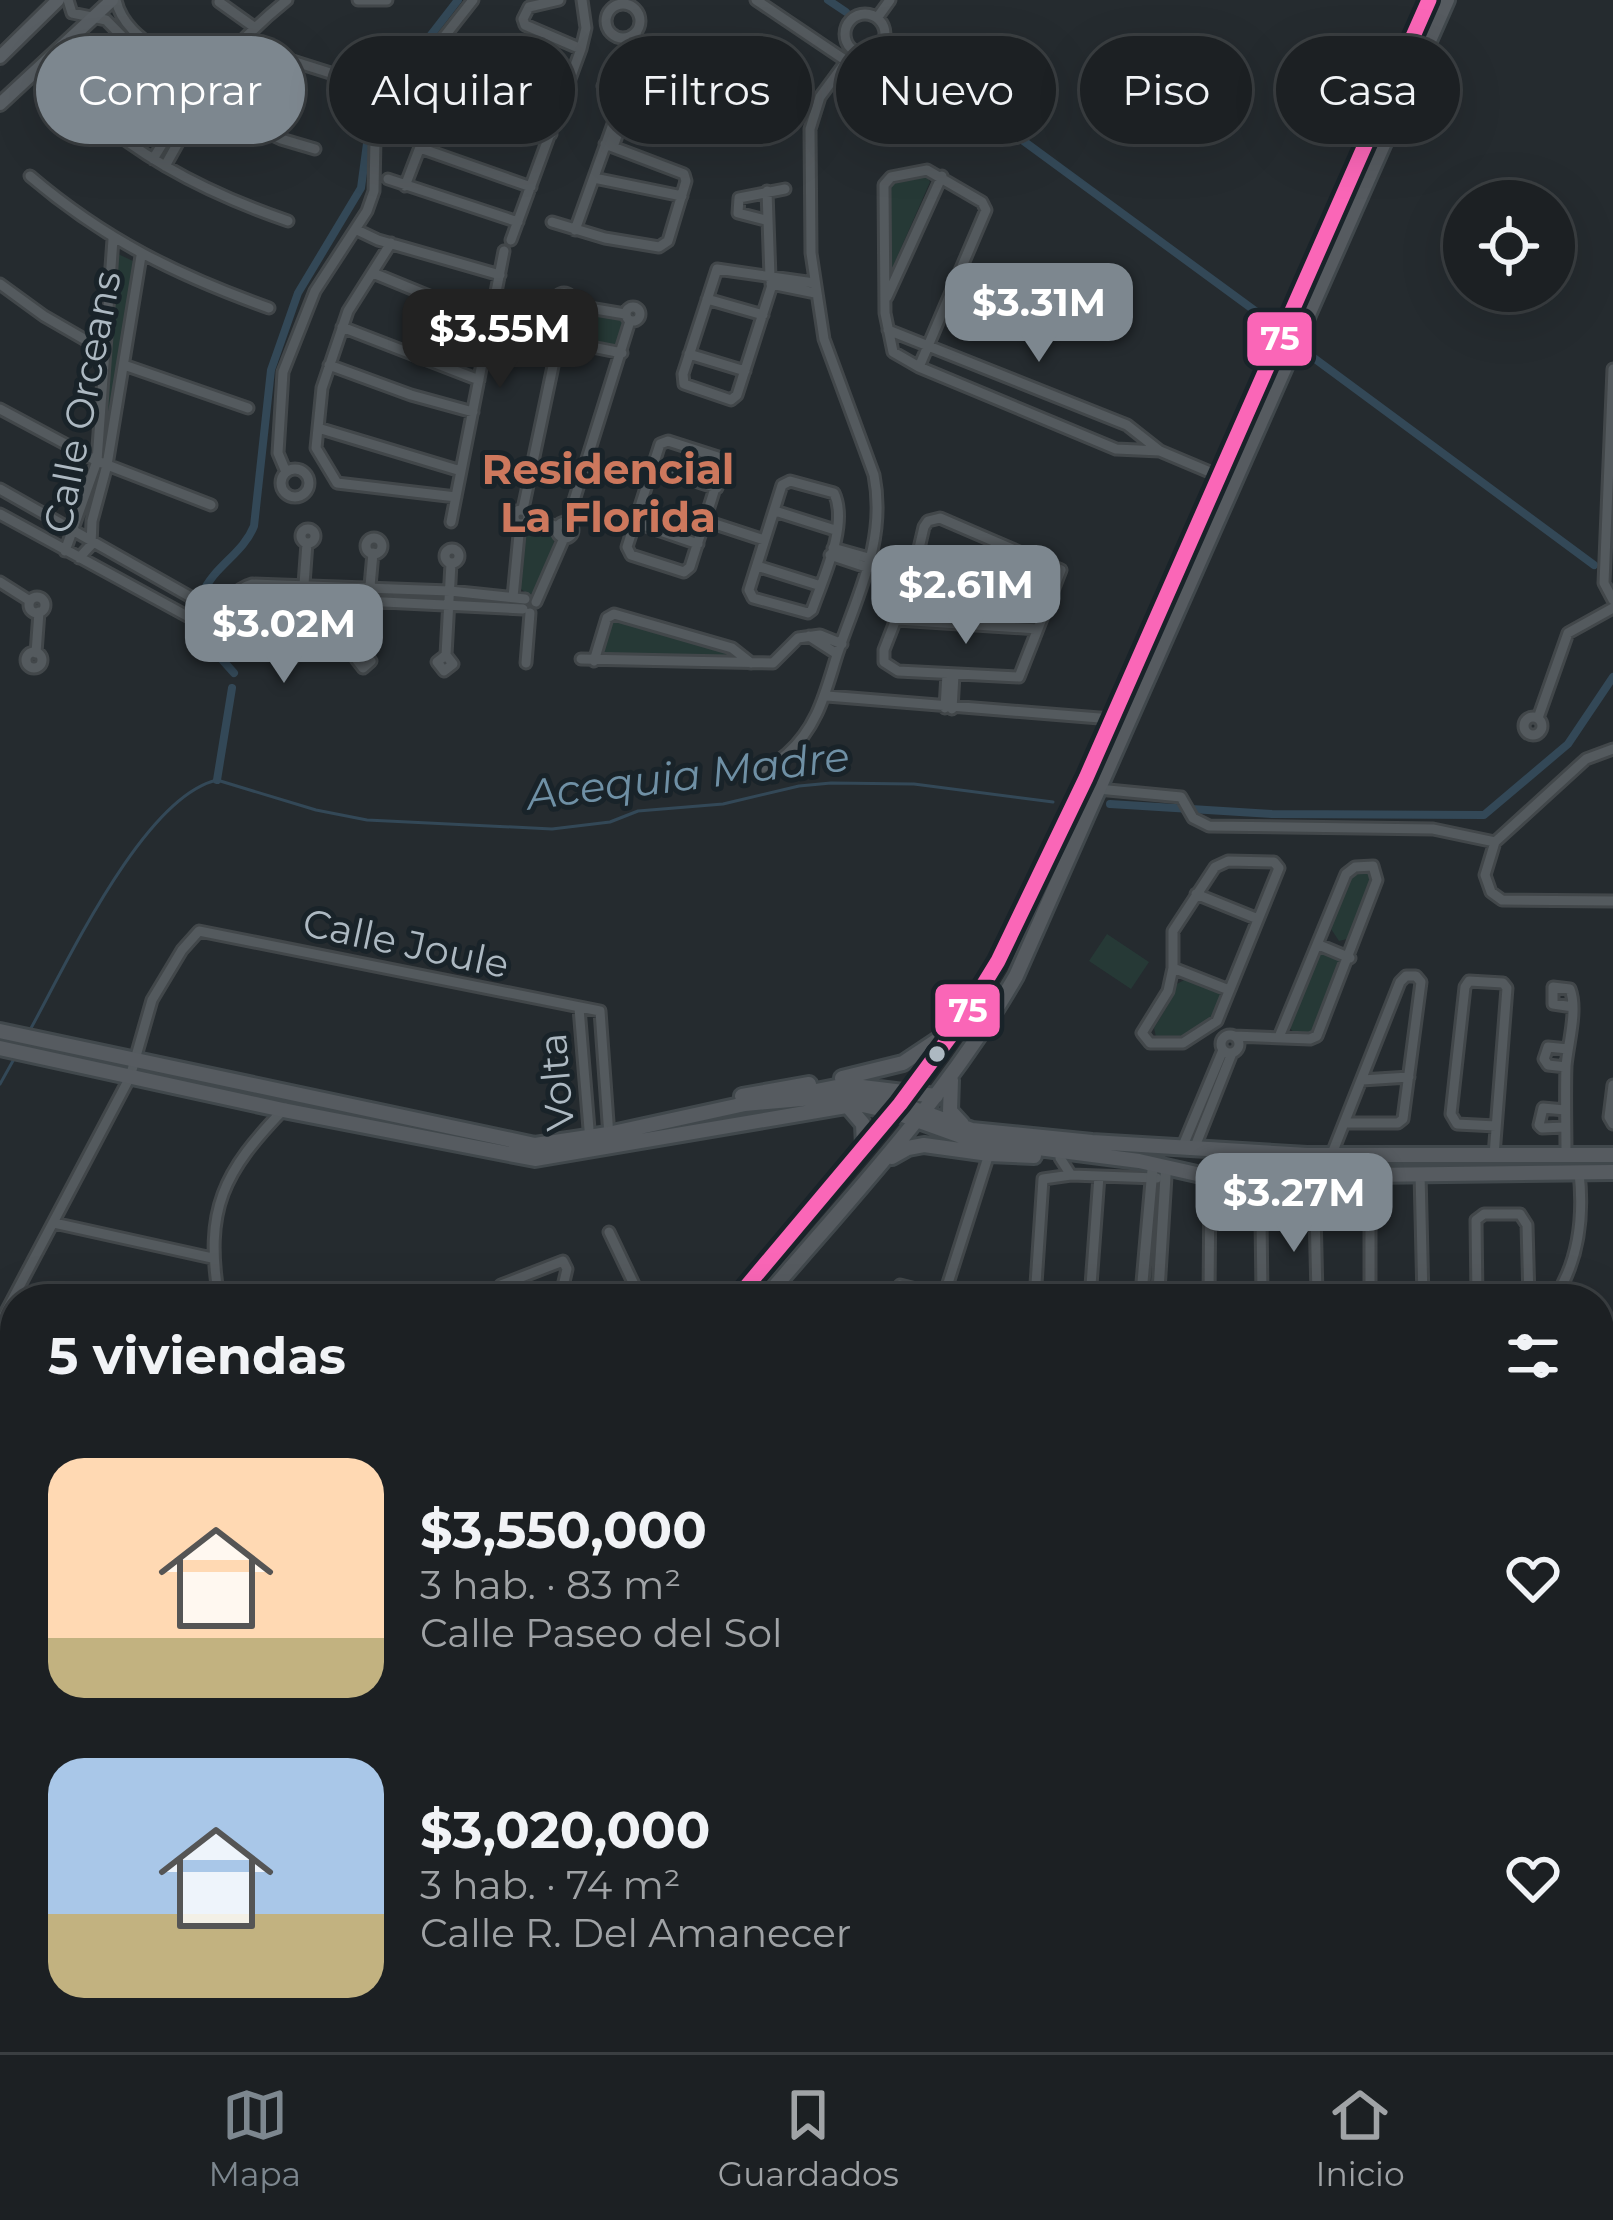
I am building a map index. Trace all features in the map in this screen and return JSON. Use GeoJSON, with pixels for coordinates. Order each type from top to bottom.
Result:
{"type":"FeatureCollection","features":[{"type":"Feature","properties":{"kind":"main road"},"geometry":{"type":"LineString","coordinates":[[0,57],[58,0]]}},
{"type":"Feature","properties":{"kind":"main road"},"geometry":{"type":"LineString","coordinates":[[0,104],[114,0]]}},
{"type":"Feature","properties":{"kind":"main road"},"geometry":{"type":"LineString","coordinates":[[777,1284],[951,1077],[1016,976],[1129,720],[1430,0]]}},
{"type":"Feature","properties":{"kind":"main road"},"geometry":{"type":"LineString","coordinates":[[751,1284],[900,1103],[960,1023],[998,961],[1447,0]]}},
{"type":"Feature","properties":{"kind":"main road"},"geometry":{"type":"LineString","coordinates":[[998,961],[1002,974],[1016,976]]}},
{"type":"Feature","properties":{"kind":"main road"},"geometry":{"type":"LineString","coordinates":[[982,988],[994,989],[999,1006]]}},
{"type":"Feature","properties":{"kind":"main road"},"geometry":{"type":"LineString","coordinates":[[0,1031],[19,1045],[130,1077],[523,1158],[609,1141],[733,1097],[903,1063],[960,1023]]}},
{"type":"Feature","properties":{"kind":"main road"},"geometry":{"type":"LineString","coordinates":[[19,1045],[134,1060],[527,1144],[591,1144]]}},
{"type":"Feature","properties":{"kind":"main road"},"geometry":{"type":"LineString","coordinates":[[951,1077],[950,1111],[972,1130]]}},
{"type":"Feature","properties":{"kind":"main road"},"geometry":{"type":"LineString","coordinates":[[643,1142],[667,1128],[752,1112],[846,1085],[900,1103],[915,1122],[980,1147],[1037,1148],[1127,1160],[1158,1172],[1210,1177],[1613,1172]]}},
{"type":"Feature","properties":{"kind":"main road"},"geometry":{"type":"LineString","coordinates":[[609,1141],[643,1142],[846,1104],[900,1103],[936,1096]]}},
{"type":"Feature","properties":{"kind":"main road"},"geometry":{"type":"LineString","coordinates":[[680,1116],[771,1104]]}},
{"type":"Feature","properties":{"kind":"main road"},"geometry":{"type":"LineString","coordinates":[[846,1104],[863,1124],[869,1141]]}},
{"type":"Feature","properties":{"kind":"main road"},"geometry":{"type":"LineString","coordinates":[[869,1141],[915,1122],[1072,1141],[1307,1155],[1613,1155]]}},
{"type":"Feature","properties":{"kind":"main road"},"geometry":{"type":"LineString","coordinates":[[1037,1148],[1072,1141]]}},
{"type":"Feature","properties":{"kind":"main road"},"geometry":{"type":"LineString","coordinates":[[874,1172],[914,1145],[1114,1165],[1127,1160]]}},
{"type":"Feature","properties":{"kind":"main road"},"geometry":{"type":"LineString","coordinates":[[1307,1155],[1307,1174]]}},
{"type":"Feature","properties":{"kind":"street"},"geometry":{"type":"LineString","coordinates":[[68,0],[76,16],[95,16],[122,34],[131,25]]}},
{"type":"Feature","properties":{"kind":"street"},"geometry":{"type":"LineString","coordinates":[[114,0],[142,36]]}},
{"type":"Feature","properties":{"kind":"street"},"geometry":{"type":"LineString","coordinates":[[246,36],[286,0]]}},
{"type":"Feature","properties":{"kind":"street"},"geometry":{"type":"LineString","coordinates":[[358,0],[387,0]]}},
{"type":"Feature","properties":{"kind":"street"},"geometry":{"type":"LineString","coordinates":[[308,478],[305,493],[290,497],[281,488],[286,472],[278,454],[283,372],[315,291],[357,230],[374,191],[375,138],[407,84],[472,0]]}},
{"type":"Feature","properties":{"kind":"street"},"geometry":{"type":"LineString","coordinates":[[560,0],[529,8],[525,25],[581,49]]}},
{"type":"Feature","properties":{"kind":"street"},"geometry":{"type":"LineString","coordinates":[[575,65],[586,28],[582,0]]}},
{"type":"Feature","properties":{"kind":"street"},"geometry":{"type":"LineString","coordinates":[[585,15],[607,15],[623,4],[636,8],[652,0]]}},
{"type":"Feature","properties":{"kind":"street"},"geometry":{"type":"LineString","coordinates":[[756,0],[836,48]]}},
{"type":"Feature","properties":{"kind":"street"},"geometry":{"type":"LineString","coordinates":[[861,0],[885,36]]}},
{"type":"Feature","properties":{"kind":"street"},"geometry":{"type":"LineString","coordinates":[[846,36],[845,28],[853,18],[874,16],[890,0]]}},
{"type":"Feature","properties":{"kind":"street"},"geometry":{"type":"LineString","coordinates":[[219,2],[254,27]]}},
{"type":"Feature","properties":{"kind":"street"},"geometry":{"type":"LineString","coordinates":[[575,230],[644,62],[636,33],[641,21],[636,8]]}},
{"type":"Feature","properties":{"kind":"street"},"geometry":{"type":"LineString","coordinates":[[607,15],[608,28]]}},
{"type":"Feature","properties":{"kind":"street"},"geometry":{"type":"LineString","coordinates":[[586,28],[608,28],[620,36]]}},
{"type":"Feature","properties":{"kind":"street"},"geometry":{"type":"LineString","coordinates":[[630,36],[636,33]]}},
{"type":"Feature","properties":{"kind":"street"},"geometry":{"type":"LineString","coordinates":[[736,774],[764,769],[787,754],[823,708],[871,563],[878,517],[874,475],[824,339],[815,288],[808,196],[810,129],[820,98],[836,77]]}},
{"type":"Feature","properties":{"kind":"street"},"geometry":{"type":"LineString","coordinates":[[133,144],[221,195],[287,221]]}},
{"type":"Feature","properties":{"kind":"street"},"geometry":{"type":"LineString","coordinates":[[153,159],[164,144]]}},
{"type":"Feature","properties":{"kind":"street"},"geometry":{"type":"LineString","coordinates":[[165,166],[176,144]]}},
{"type":"Feature","properties":{"kind":"street"},"geometry":{"type":"LineString","coordinates":[[298,144],[315,149]]}},
{"type":"Feature","properties":{"kind":"street"},"geometry":{"type":"LineString","coordinates":[[406,186],[422,144]]}},
{"type":"Feature","properties":{"kind":"street"},"geometry":{"type":"LineString","coordinates":[[451,522],[500,274],[547,144]]}},
{"type":"Feature","properties":{"kind":"street"},"geometry":{"type":"LineString","coordinates":[[607,148],[608,144]]}},
{"type":"Feature","properties":{"kind":"street"},"geometry":{"type":"LineString","coordinates":[[420,148],[531,187]]}},
{"type":"Feature","properties":{"kind":"street"},"geometry":{"type":"LineString","coordinates":[[552,222],[664,245],[686,181],[681,170],[607,148]]}},
{"type":"Feature","properties":{"kind":"street"},"geometry":{"type":"LineString","coordinates":[[919,367],[985,206],[927,170],[885,182],[884,303],[891,345],[899,357],[919,367],[1116,449],[1160,452]]}},
{"type":"Feature","properties":{"kind":"street"},"geometry":{"type":"LineString","coordinates":[[30,176],[141,256],[269,308]]}},
{"type":"Feature","properties":{"kind":"street"},"geometry":{"type":"LineString","coordinates":[[884,303],[942,176]]}},
{"type":"Feature","properties":{"kind":"street"},"geometry":{"type":"LineString","coordinates":[[594,178],[682,196]]}},
{"type":"Feature","properties":{"kind":"street"},"geometry":{"type":"LineString","coordinates":[[388,179],[518,222]]}},
{"type":"Feature","properties":{"kind":"street"},"geometry":{"type":"LineString","coordinates":[[765,220],[738,213],[740,196],[784,189]]}},
{"type":"Feature","properties":{"kind":"street"},"geometry":{"type":"LineString","coordinates":[[767,191],[768,280],[763,315],[736,399],[684,383],[717,268],[768,280],[815,288]]}},
{"type":"Feature","properties":{"kind":"street"},"geometry":{"type":"LineString","coordinates":[[357,230],[500,274]]}},
{"type":"Feature","properties":{"kind":"street","name":"Calle Orceans"},"geometry":{"type":"LineString","coordinates":[[65,551],[102,463],[103,350],[113,239]]}},
{"type":"Feature","properties":{"kind":"street"},"geometry":{"type":"LineString","coordinates":[[391,243],[342,326],[329,365],[316,448],[337,483],[456,496]]}},
{"type":"Feature","properties":{"kind":"street","name":"Calle Orceans"},"geometry":{"type":"LineString","coordinates":[[79,558],[89,551],[141,256]]}},
{"type":"Feature","properties":{"kind":"street"},"geometry":{"type":"LineString","coordinates":[[373,273],[490,321]]}},
{"type":"Feature","properties":{"kind":"street"},"geometry":{"type":"LineString","coordinates":[[0,284],[103,350]]}},
{"type":"Feature","properties":{"kind":"street"},"geometry":{"type":"LineString","coordinates":[[706,299],[763,315]]}},
{"type":"Feature","properties":{"kind":"street"},"geometry":{"type":"LineString","coordinates":[[526,604],[564,538],[558,534],[622,353],[627,317],[568,307],[557,340],[524,517],[526,663]]}},
{"type":"Feature","properties":{"kind":"street"},"geometry":{"type":"LineString","coordinates":[[342,326],[479,380]]}},
{"type":"Feature","properties":{"kind":"street"},"geometry":{"type":"LineString","coordinates":[[888,330],[1126,425],[1160,452],[1227,479]]}},
{"type":"Feature","properties":{"kind":"street"},"geometry":{"type":"LineString","coordinates":[[557,340],[622,353]]}},
{"type":"Feature","properties":{"kind":"street"},"geometry":{"type":"LineString","coordinates":[[689,354],[745,371]]}},
{"type":"Feature","properties":{"kind":"street"},"geometry":{"type":"LineString","coordinates":[[124,365],[248,408]]}},
{"type":"Feature","properties":{"kind":"street"},"geometry":{"type":"LineString","coordinates":[[329,365],[473,412]]}},
{"type":"Feature","properties":{"kind":"street"},"geometry":{"type":"LineString","coordinates":[[1538,718],[1568,633],[1611,601],[1604,583],[1610,545],[1613,369]]}},
{"type":"Feature","properties":{"kind":"street"},"geometry":{"type":"LineString","coordinates":[[1021,409],[1030,386]]}},
{"type":"Feature","properties":{"kind":"street"},"geometry":{"type":"LineString","coordinates":[[0,409],[102,463],[211,506]]}},
{"type":"Feature","properties":{"kind":"street"},"geometry":{"type":"LineString","coordinates":[[1116,449],[1126,425]]}},
{"type":"Feature","properties":{"kind":"street"},"geometry":{"type":"LineString","coordinates":[[318,428],[461,471]]}},
{"type":"Feature","properties":{"kind":"street"},"geometry":{"type":"LineString","coordinates":[[665,441],[721,458],[717,488],[687,572],[631,555],[627,548],[652,467],[665,441]]}},
{"type":"Feature","properties":{"kind":"street"},"geometry":{"type":"LineString","coordinates":[[652,467],[717,488]]}},
{"type":"Feature","properties":{"kind":"street"},"geometry":{"type":"LineString","coordinates":[[286,472],[296,469],[308,478]]}},
{"type":"Feature","properties":{"kind":"street"},"geometry":{"type":"LineString","coordinates":[[308,478],[326,469]]}},
{"type":"Feature","properties":{"kind":"street"},"geometry":{"type":"LineString","coordinates":[[786,482],[834,493],[838,502],[831,552],[808,613],[753,598],[749,590],[775,511],[786,482]]}},
{"type":"Feature","properties":{"kind":"street"},"geometry":{"type":"LineString","coordinates":[[0,489],[192,598],[203,609]]}},
{"type":"Feature","properties":{"kind":"street"},"geometry":{"type":"LineString","coordinates":[[775,511],[836,530]]}},
{"type":"Feature","properties":{"kind":"street"},"geometry":{"type":"LineString","coordinates":[[0,514],[188,616]]}},
{"type":"Feature","properties":{"kind":"street"},"geometry":{"type":"LineString","coordinates":[[80,515],[92,521]]}},
{"type":"Feature","properties":{"kind":"street"},"geometry":{"type":"LineString","coordinates":[[524,517],[562,525]]}},
{"type":"Feature","properties":{"kind":"street"},"geometry":{"type":"LineString","coordinates":[[935,518],[1059,568],[1061,575],[1021,676],[888,667],[883,655],[916,562],[924,526],[935,518]]}},
{"type":"Feature","properties":{"kind":"street"},"geometry":{"type":"LineString","coordinates":[[706,521],[764,540]]}},
{"type":"Feature","properties":{"kind":"street"},"geometry":{"type":"LineString","coordinates":[[634,522],[698,544]]}},
{"type":"Feature","properties":{"kind":"street"},"geometry":{"type":"LineString","coordinates":[[188,616],[203,609],[278,618],[288,613],[300,600],[308,543]]}},
{"type":"Feature","properties":{"kind":"street"},"geometry":{"type":"LineString","coordinates":[[831,552],[871,563]]}},
{"type":"Feature","properties":{"kind":"street"},"geometry":{"type":"LineString","coordinates":[[364,652],[373,554]]}},
{"type":"Feature","properties":{"kind":"street"},"geometry":{"type":"LineString","coordinates":[[916,562],[1040,624]]}},
{"type":"Feature","properties":{"kind":"street"},"geometry":{"type":"LineString","coordinates":[[446,655],[451,563]]}},
{"type":"Feature","properties":{"kind":"street"},"geometry":{"type":"LineString","coordinates":[[757,566],[820,586]]}},
{"type":"Feature","properties":{"kind":"street"},"geometry":{"type":"LineString","coordinates":[[0,582],[31,601],[43,600],[36,652]]}},
{"type":"Feature","properties":{"kind":"street"},"geometry":{"type":"LineString","coordinates":[[282,583],[300,600],[450,591],[526,604]]}},
{"type":"Feature","properties":{"kind":"street"},"geometry":{"type":"LineString","coordinates":[[227,613],[234,594],[252,584],[282,583],[449,607],[526,604]]}},
{"type":"Feature","properties":{"kind":"street"},"geometry":{"type":"LineString","coordinates":[[188,616],[192,598]]}},
{"type":"Feature","properties":{"kind":"street"},"geometry":{"type":"LineString","coordinates":[[288,613],[288,649]]}},
{"type":"Feature","properties":{"kind":"street"},"geometry":{"type":"LineString","coordinates":[[594,661],[607,618],[614,614],[732,648],[751,663]]}},
{"type":"Feature","properties":{"kind":"street"},"geometry":{"type":"LineString","coordinates":[[897,620],[1040,624]]}},
{"type":"Feature","properties":{"kind":"street"},"geometry":{"type":"LineString","coordinates":[[581,659],[778,662],[793,640],[808,636],[840,649]]}},
{"type":"Feature","properties":{"kind":"street"},"geometry":{"type":"LineString","coordinates":[[948,709],[950,674]]}},
{"type":"Feature","properties":{"kind":"street"},"geometry":{"type":"LineString","coordinates":[[827,696],[1129,720]]}},
{"type":"Feature","properties":{"kind":"street"},"geometry":{"type":"LineString","coordinates":[[1613,748],[1586,759],[1495,842],[1485,875],[1487,886],[1502,900],[1613,901]]}},
{"type":"Feature","properties":{"kind":"street"},"geometry":{"type":"LineString","coordinates":[[1097,789],[1180,797],[1191,815],[1209,826],[1433,830],[1495,842]]}},
{"type":"Feature","properties":{"kind":"street"},"geometry":{"type":"LineString","coordinates":[[1222,862],[1278,865],[1214,1023],[1183,1042],[1150,1043],[1144,1039],[1144,1030],[1165,999],[1173,968],[1173,931],[1196,894],[1222,862]]}},
{"type":"Feature","properties":{"kind":"street"},"geometry":{"type":"LineString","coordinates":[[1229,1043],[1317,1036],[1350,958],[1377,874],[1370,865],[1346,874],[1279,1037]]}},
{"type":"Feature","properties":{"kind":"street"},"geometry":{"type":"LineString","coordinates":[[1196,894],[1258,919]]}},
{"type":"Feature","properties":{"kind":"street","name":"Calle Joule"},"geometry":{"type":"LineString","coordinates":[[134,1060],[152,1000],[182,950],[200,931],[600,1011]]}},
{"type":"Feature","properties":{"kind":"street"},"geometry":{"type":"LineString","coordinates":[[1319,944],[1350,958]]}},
{"type":"Feature","properties":{"kind":"street"},"geometry":{"type":"LineString","coordinates":[[1173,968],[1229,990]]}},
{"type":"Feature","properties":{"kind":"street"},"geometry":{"type":"LineString","coordinates":[[1330,1156],[1400,982],[1416,976],[1421,982],[1401,1121],[1346,1123]]}},
{"type":"Feature","properties":{"kind":"street"},"geometry":{"type":"LineString","coordinates":[[1494,1155],[1507,988],[1503,982],[1469,982],[1451,1114],[1456,1124],[1496,1126]]}},
{"type":"Feature","properties":{"kind":"street"},"geometry":{"type":"LineString","coordinates":[[1561,1155],[1573,1001]]}},
{"type":"Feature","properties":{"kind":"street","name":"Volta"},"geometry":{"type":"LineString","coordinates":[[580,1008],[591,1144]]}},
{"type":"Feature","properties":{"kind":"street","name":"Volta"},"geometry":{"type":"LineString","coordinates":[[600,1011],[609,1141]]}},
{"type":"Feature","properties":{"kind":"street"},"geometry":{"type":"LineString","coordinates":[[1214,1023],[1229,1043]]}},
{"type":"Feature","properties":{"kind":"street"},"geometry":{"type":"LineString","coordinates":[[1188,1149],[1229,1043]]}},
{"type":"Feature","properties":{"kind":"street"},"geometry":{"type":"LineString","coordinates":[[1566,1067],[1548,1065],[1544,1059],[1548,1047],[1568,1049]]}},
{"type":"Feature","properties":{"kind":"street"},"geometry":{"type":"LineString","coordinates":[[21,1284],[130,1077],[134,1060]]}},
{"type":"Feature","properties":{"kind":"street"},"geometry":{"type":"LineString","coordinates":[[1362,1080],[1409,1077]]}},
{"type":"Feature","properties":{"kind":"street"},"geometry":{"type":"LineString","coordinates":[[1613,1085],[1609,1117],[1613,1124]]}},
{"type":"Feature","properties":{"kind":"street"},"geometry":{"type":"LineString","coordinates":[[216,1284],[212,1258],[217,1213],[233,1169],[296,1095]]}},
{"type":"Feature","properties":{"kind":"street"},"geometry":{"type":"LineString","coordinates":[[948,1284],[989,1154]]}},
{"type":"Feature","properties":{"kind":"street"},"geometry":{"type":"LineString","coordinates":[[1370,1156],[1370,1284]]}},
{"type":"Feature","properties":{"kind":"street"},"geometry":{"type":"LineString","coordinates":[[1060,1158],[1071,1175]]}},
{"type":"Feature","properties":{"kind":"street"},"geometry":{"type":"LineString","coordinates":[[1036,1284],[1042,1181],[1048,1176],[1158,1172]]}},
{"type":"Feature","properties":{"kind":"street"},"geometry":{"type":"LineString","coordinates":[[1143,1284],[1158,1172]]}},
{"type":"Feature","properties":{"kind":"street"},"geometry":{"type":"LineString","coordinates":[[1143,1281],[1160,1282],[1158,1172]]}},
{"type":"Feature","properties":{"kind":"street"},"geometry":{"type":"LineString","coordinates":[[1561,1284],[1574,1255],[1581,1203],[1579,1172]]}},
{"type":"Feature","properties":{"kind":"street"},"geometry":{"type":"LineString","coordinates":[[1420,1173],[1422,1284]]}},
{"type":"Feature","properties":{"kind":"street"},"geometry":{"type":"LineString","coordinates":[[1091,1284],[1099,1176]]}},
{"type":"Feature","properties":{"kind":"street"},"geometry":{"type":"LineString","coordinates":[[1209,1284],[1210,1177]]}},
{"type":"Feature","properties":{"kind":"street"},"geometry":{"type":"LineString","coordinates":[[1315,1211],[1317,1284]]}},
{"type":"Feature","properties":{"kind":"street"},"geometry":{"type":"LineString","coordinates":[[1477,1284],[1477,1220],[1484,1214],[1520,1214],[1527,1225],[1528,1284]]}},
{"type":"Feature","properties":{"kind":"street"},"geometry":{"type":"LineString","coordinates":[[1261,1219],[1262,1284]]}},
{"type":"Feature","properties":{"kind":"street"},"geometry":{"type":"LineString","coordinates":[[54,1223],[212,1258]]}},
{"type":"Feature","properties":{"kind":"street"},"geometry":{"type":"LineString","coordinates":[[609,1232],[634,1284]]}},
{"type":"Feature","properties":{"kind":"street"},"geometry":{"type":"LineString","coordinates":[[504,1284],[565,1262],[562,1284]]}},
{"type":"Feature","properties":{"kind":"green space"},"geometry":{"type":"Polygon","coordinates":[[[927,175],[930,182],[887,280],[886,183],[927,175]]]}},
{"type":"Feature","properties":{"kind":"green space"},"geometry":{"type":"Polygon","coordinates":[[[118,254],[133,261],[102,458],[112,289],[118,254]]]}},
{"type":"Feature","properties":{"kind":"green space"},"geometry":{"type":"Polygon","coordinates":[[[569,309],[625,321],[617,347],[564,338],[569,309]]]}},
{"type":"Feature","properties":{"kind":"green space"},"geometry":{"type":"Polygon","coordinates":[[[536,528],[554,542],[540,590],[528,595],[520,588],[525,533],[536,528]]]}},
{"type":"Feature","properties":{"kind":"green space"},"geometry":{"type":"Polygon","coordinates":[[[927,581],[1020,621],[914,611],[927,581]]]}},
{"type":"Feature","properties":{"kind":"green space"},"geometry":{"type":"Polygon","coordinates":[[[613,619],[738,656],[602,653],[613,619]]]}},
{"type":"Feature","properties":{"kind":"green space"},"geometry":{"type":"Polygon","coordinates":[[[1366,870],[1374,878],[1351,938],[1339,941],[1331,929],[1333,921],[1353,872],[1366,870]]]}},
{"type":"Feature","properties":{"kind":"green space"},"geometry":{"type":"Polygon","coordinates":[[[1107,934],[1149,962],[1131,989],[1089,961],[1107,934]]]}},
{"type":"Feature","properties":{"kind":"green space"},"geometry":{"type":"Polygon","coordinates":[[[1320,953],[1339,955],[1343,962],[1316,1034],[1295,1034],[1289,1027],[1320,953]]]}},
{"type":"Feature","properties":{"kind":"green space"},"geometry":{"type":"Polygon","coordinates":[[[1186,979],[1220,991],[1215,1012],[1189,1033],[1156,1037],[1154,1028],[1175,985],[1186,979]]]}},
{"type":"Feature","properties":{"kind":"waterway"},"geometry":{"type":"LineString","coordinates":[[202,594],[254,526],[271,370],[298,293],[361,188],[368,136],[400,75],[458,0]]}},
{"type":"Feature","properties":{"kind":"waterway"},"geometry":{"type":"LineString","coordinates":[[828,0],[846,12]]}},
{"type":"Feature","properties":{"kind":"waterway"},"geometry":{"type":"LineString","coordinates":[[1028,144],[1273,324]]}},
{"type":"Feature","properties":{"kind":"waterway"},"geometry":{"type":"LineString","coordinates":[[1303,350],[1594,565]]}},
{"type":"Feature","properties":{"kind":"waterway"},"geometry":{"type":"LineString","coordinates":[[198,625],[200,635],[234,673]]}},
{"type":"Feature","properties":{"kind":"waterway","name":"Acequia Madre"},"geometry":{"type":"LineString","coordinates":[[1110,804],[1272,814],[1484,815],[1568,744],[1613,677]]}},
{"type":"Feature","properties":{"kind":"waterway"},"geometry":{"type":"LineString","coordinates":[[217,780],[232,688]]}},
{"type":"Feature","properties":{"kind":"waterway","name":"Acequia Madre"},"geometry":{"type":"LineString","coordinates":[[30,1030],[85,927],[135,849],[189,793],[217,780],[367,820],[552,829],[610,822],[638,811],[723,804],[831,783],[914,784],[1053,802]]}},
{"type":"Feature","properties":{"kind":"waterway"},"geometry":{"type":"LineString","coordinates":[[0,1084],[14,1059]]}},
{"type":"Feature","properties":{"kind":"transit line","name":"75"},"geometry":{"type":"LineString","coordinates":[[749,1284],[900,1104],[960,1023],[998,961],[1086,778],[1429,0]]}},
{"type":"Feature","properties":{"kind":"district","name":"Residencial La Florida"},"geometry":{"type":"Point","coordinates":[608,493]}}]}
